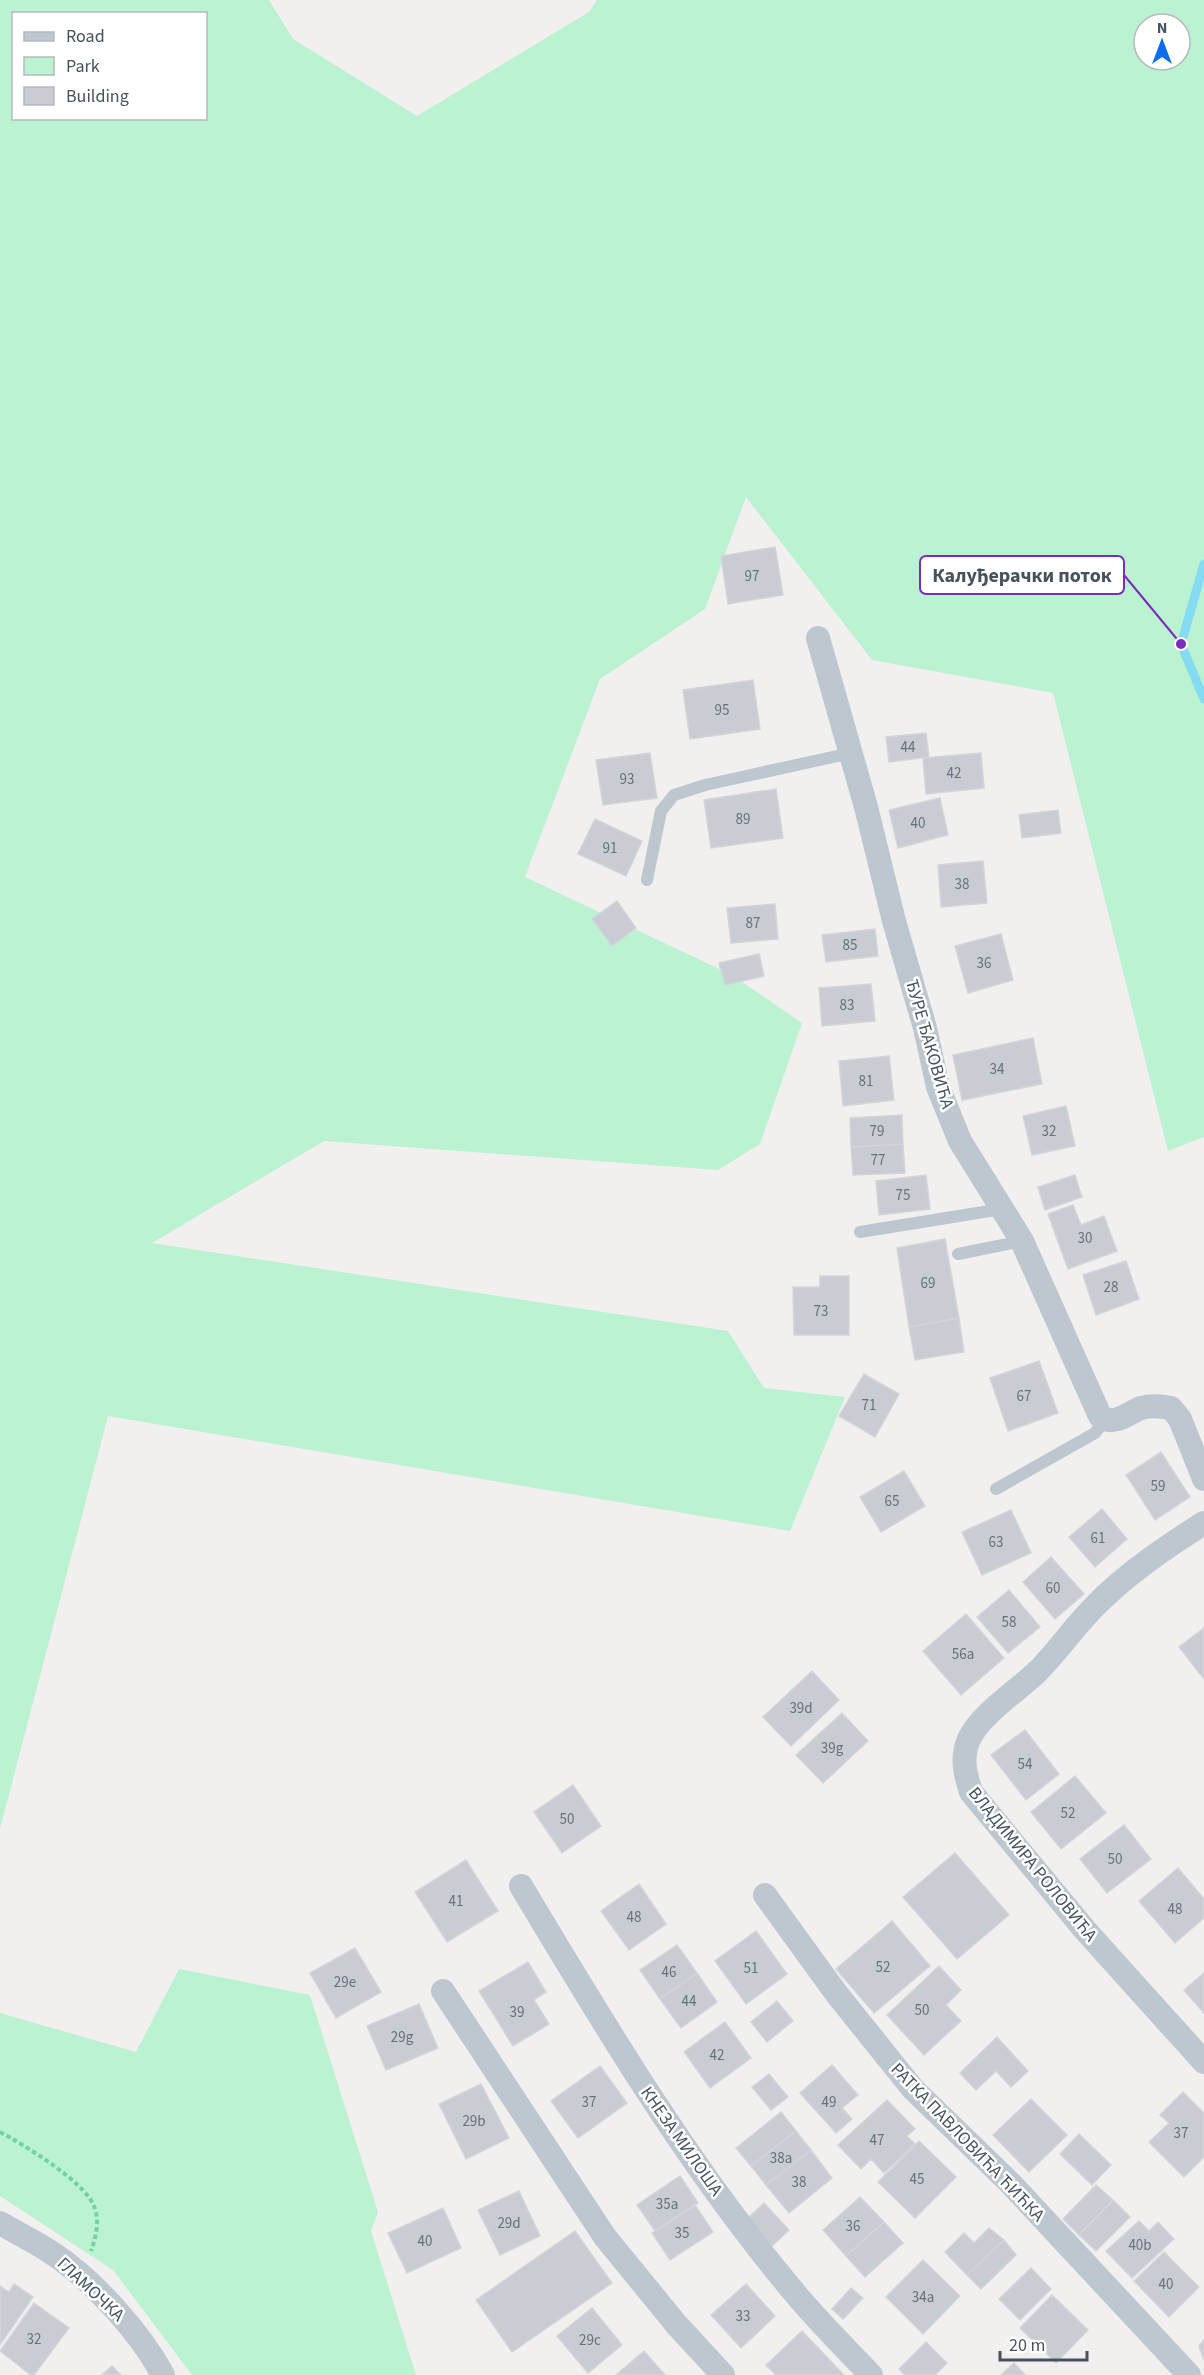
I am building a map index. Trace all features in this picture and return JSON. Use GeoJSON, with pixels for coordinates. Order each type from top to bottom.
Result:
{"type":"FeatureCollection","features":[{"type":"Feature","properties":{"kind":"street","name":"ЂУРЕ ЂАКОВИЋА"},"geometry":{"type":"LineString","coordinates":[[818,638],[925,1028],[938,1087],[960,1141],[1022,1241],[1097,1411],[1105,1420]]}},
{"type":"Feature","properties":{"kind":"street"},"geometry":{"type":"LineString","coordinates":[[1105,1420],[1117,1420],[1142,1408],[1158,1405],[1171,1408],[1180,1419],[1204,1479]]}},
{"type":"Feature","properties":{"kind":"street","name":"ВЛАДИМИРА РОЛОВИЋА"},"geometry":{"type":"LineString","coordinates":[[1204,1523],[1133,1572],[1095,1605],[1039,1670],[981,1722],[969,1738],[964,1757],[965,1775],[971,1792],[1085,1930],[1204,2061]]}},
{"type":"Feature","properties":{"kind":"street","name":"КНЕЗА МИЛОША"},"geometry":{"type":"LineString","coordinates":[[521,1886],[621,2052],[748,2235],[800,2299],[871,2375]]}},
{"type":"Feature","properties":{"kind":"street","name":"РАТКА ПАВЛОВИЋА ЋИЋКА"},"geometry":{"type":"LineString","coordinates":[[765,1895],[836,1993],[913,2089],[1011,2184],[1189,2375]]}},
{"type":"Feature","properties":{"kind":"street"},"geometry":{"type":"LineString","coordinates":[[444,1991],[606,2237],[676,2324],[723,2375]]}},
{"type":"Feature","properties":{"kind":"street","name":"ГЛАМОЧКА"},"geometry":{"type":"LineString","coordinates":[[0,2223],[53,2253],[123,2316],[151,2353],[163,2375]]}},
{"type":"Feature","properties":{"kind":"lane"},"geometry":{"type":"LineString","coordinates":[[647,880],[661,811],[674,795],[851,753]]}},
{"type":"Feature","properties":{"kind":"lane"},"geometry":{"type":"LineString","coordinates":[[860,1232],[1002,1209]]}},
{"type":"Feature","properties":{"kind":"lane"},"geometry":{"type":"LineString","coordinates":[[958,1254],[1022,1241]]}},
{"type":"Feature","properties":{"kind":"lane"},"geometry":{"type":"LineString","coordinates":[[996,1489],[1095,1433],[1105,1420]]}},
{"type":"Feature","properties":{"kind":"path"},"geometry":{"type":"LineString","coordinates":[[0,2132],[33,2150],[84,2190],[94,2204],[98,2221],[93,2246],[81,2277]]}},
{"type":"Feature","properties":{"kind":"green space"},"geometry":{"type":"Polygon","coordinates":[[[0,0],[269,0],[293,39],[417,116],[589,12],[597,0],[1204,0],[1204,1137],[1168,1151],[1053,693],[872,660],[746,497],[705,609],[600,679],[525,877],[732,975],[802,1023],[760,1144],[718,1170],[324,1141],[152,1243],[728,1331],[764,1388],[845,1397],[790,1531],[108,1416],[0,1829],[0,0]]]}},
{"type":"Feature","properties":{"kind":"green space"},"geometry":{"type":"Polygon","coordinates":[[[179,1969],[310,1995],[378,2212],[371,2231],[416,2375],[192,2375],[113,2270],[0,2196],[0,2013],[136,2052],[179,1969]]]}},
{"type":"Feature","properties":{"kind":"building"},"geometry":{"type":"Polygon","coordinates":[[[775,547],[783,595],[728,604],[721,556],[775,547]]]}},
{"type":"Feature","properties":{"kind":"building"},"geometry":{"type":"Polygon","coordinates":[[[753,680],[760,729],[690,739],[683,690],[753,680]]]}},
{"type":"Feature","properties":{"kind":"building"},"geometry":{"type":"Polygon","coordinates":[[[926,733],[929,757],[889,762],[886,737],[926,733]]]}},
{"type":"Feature","properties":{"kind":"building"},"geometry":{"type":"Polygon","coordinates":[[[650,753],[657,798],[603,805],[596,760],[650,753]]]}},
{"type":"Feature","properties":{"kind":"building"},"geometry":{"type":"Polygon","coordinates":[[[981,753],[984,788],[926,794],[923,758],[981,753]]]}},
{"type":"Feature","properties":{"kind":"building"},"geometry":{"type":"Polygon","coordinates":[[[776,789],[783,838],[711,848],[704,800],[776,789]]]}},
{"type":"Feature","properties":{"kind":"building"},"geometry":{"type":"Polygon","coordinates":[[[940,798],[948,835],[898,848],[889,810],[940,798]]]}},
{"type":"Feature","properties":{"kind":"building"},"geometry":{"type":"Polygon","coordinates":[[[1058,810],[1061,833],[1022,838],[1019,815],[1058,810]]]}},
{"type":"Feature","properties":{"kind":"building"},"geometry":{"type":"Polygon","coordinates":[[[595,819],[642,841],[626,876],[578,854],[595,819]]]}},
{"type":"Feature","properties":{"kind":"building"},"geometry":{"type":"Polygon","coordinates":[[[983,861],[987,903],[941,907],[938,865],[983,861]]]}},
{"type":"Feature","properties":{"kind":"building"},"geometry":{"type":"Polygon","coordinates":[[[617,901],[636,928],[612,946],[592,919],[617,901]]]}},
{"type":"Feature","properties":{"kind":"building"},"geometry":{"type":"Polygon","coordinates":[[[775,904],[778,939],[731,943],[727,908],[775,904]]]}},
{"type":"Feature","properties":{"kind":"building"},"geometry":{"type":"Polygon","coordinates":[[[875,929],[878,956],[826,962],[822,935],[875,929]]]}},
{"type":"Feature","properties":{"kind":"building"},"geometry":{"type":"Polygon","coordinates":[[[1001,934],[1013,980],[968,993],[955,946],[1001,934]]]}},
{"type":"Feature","properties":{"kind":"building"},"geometry":{"type":"Polygon","coordinates":[[[759,954],[764,976],[725,985],[719,963],[759,954]]]}},
{"type":"Feature","properties":{"kind":"building"},"geometry":{"type":"Polygon","coordinates":[[[871,984],[875,1021],[822,1026],[819,988],[871,984]]]}},
{"type":"Feature","properties":{"kind":"building"},"geometry":{"type":"Polygon","coordinates":[[[1033,1038],[1042,1084],[962,1100],[953,1055],[1033,1038]]]}},
{"type":"Feature","properties":{"kind":"building"},"geometry":{"type":"Polygon","coordinates":[[[889,1056],[894,1100],[843,1106],[839,1061],[889,1056]]]}},
{"type":"Feature","properties":{"kind":"building"},"geometry":{"type":"Polygon","coordinates":[[[1066,1106],[1075,1146],[1032,1155],[1023,1116],[1066,1106]]]}},
{"type":"Feature","properties":{"kind":"building"},"geometry":{"type":"Polygon","coordinates":[[[902,1115],[903,1144],[851,1147],[850,1118],[902,1115]]]}},
{"type":"Feature","properties":{"kind":"building"},"geometry":{"type":"Polygon","coordinates":[[[903,1144],[905,1173],[853,1175],[851,1147],[903,1144]]]}},
{"type":"Feature","properties":{"kind":"building"},"geometry":{"type":"Polygon","coordinates":[[[926,1175],[930,1209],[879,1215],[876,1181],[926,1175]]]}},
{"type":"Feature","properties":{"kind":"building"},"geometry":{"type":"Polygon","coordinates":[[[1075,1175],[1082,1197],[1045,1210],[1038,1187],[1075,1175]]]}},
{"type":"Feature","properties":{"kind":"building"},"geometry":{"type":"Polygon","coordinates":[[[1073,1205],[1081,1225],[1104,1216],[1117,1251],[1068,1269],[1048,1214],[1073,1205]]]}},
{"type":"Feature","properties":{"kind":"building"},"geometry":{"type":"Polygon","coordinates":[[[945,1239],[959,1318],[909,1327],[897,1248],[945,1239]]]}},
{"type":"Feature","properties":{"kind":"building"},"geometry":{"type":"Polygon","coordinates":[[[1126,1261],[1139,1299],[1096,1315],[1083,1275],[1126,1261]]]}},
{"type":"Feature","properties":{"kind":"building"},"geometry":{"type":"Polygon","coordinates":[[[820,1276],[849,1276],[849,1335],[794,1335],[793,1287],[820,1287],[820,1276]]]}},
{"type":"Feature","properties":{"kind":"building"},"geometry":{"type":"Polygon","coordinates":[[[959,1318],[964,1352],[915,1360],[909,1327],[959,1318]]]}},
{"type":"Feature","properties":{"kind":"building"},"geometry":{"type":"Polygon","coordinates":[[[1039,1361],[1058,1413],[1008,1431],[990,1378],[1039,1361]]]}},
{"type":"Feature","properties":{"kind":"building"},"geometry":{"type":"Polygon","coordinates":[[[864,1374],[899,1394],[875,1437],[839,1416],[864,1374]]]}},
{"type":"Feature","properties":{"kind":"building"},"geometry":{"type":"Polygon","coordinates":[[[1161,1452],[1190,1497],[1155,1520],[1126,1475],[1161,1452]]]}},
{"type":"Feature","properties":{"kind":"building"},"geometry":{"type":"Polygon","coordinates":[[[904,1471],[925,1506],[881,1532],[860,1497],[904,1471]]]}},
{"type":"Feature","properties":{"kind":"building"},"geometry":{"type":"Polygon","coordinates":[[[1102,1509],[1127,1539],[1095,1567],[1069,1537],[1102,1509]]]}},
{"type":"Feature","properties":{"kind":"building"},"geometry":{"type":"Polygon","coordinates":[[[1011,1510],[1031,1553],[982,1575],[962,1532],[1011,1510]]]}},
{"type":"Feature","properties":{"kind":"building"},"geometry":{"type":"Polygon","coordinates":[[[1051,1557],[1084,1594],[1055,1619],[1023,1582],[1051,1557]]]}},
{"type":"Feature","properties":{"kind":"building"},"geometry":{"type":"Polygon","coordinates":[[[1009,1590],[1040,1627],[1008,1653],[977,1617],[1009,1590]]]}},
{"type":"Feature","properties":{"kind":"building"},"geometry":{"type":"Polygon","coordinates":[[[966,1614],[1004,1658],[961,1695],[923,1651],[966,1614]]]}},
{"type":"Feature","properties":{"kind":"building"},"geometry":{"type":"Polygon","coordinates":[[[1204,1628],[1204,1679],[1179,1647],[1204,1628]]]}},
{"type":"Feature","properties":{"kind":"building"},"geometry":{"type":"Polygon","coordinates":[[[812,1671],[839,1700],[791,1746],[763,1717],[812,1671]]]}},
{"type":"Feature","properties":{"kind":"building"},"geometry":{"type":"Polygon","coordinates":[[[842,1713],[868,1741],[823,1783],[796,1755],[842,1713]]]}},
{"type":"Feature","properties":{"kind":"building"},"geometry":{"type":"Polygon","coordinates":[[[1025,1730],[1059,1774],[1026,1800],[991,1755],[1025,1730]]]}},
{"type":"Feature","properties":{"kind":"building"},"geometry":{"type":"Polygon","coordinates":[[[1075,1776],[1106,1813],[1061,1849],[1031,1812],[1075,1776]]]}},
{"type":"Feature","properties":{"kind":"building"},"geometry":{"type":"Polygon","coordinates":[[[573,1785],[601,1826],[562,1853],[534,1812],[573,1785]]]}},
{"type":"Feature","properties":{"kind":"building"},"geometry":{"type":"Polygon","coordinates":[[[1124,1825],[1151,1859],[1107,1893],[1080,1859],[1124,1825]]]}},
{"type":"Feature","properties":{"kind":"building"},"geometry":{"type":"Polygon","coordinates":[[[955,1853],[1009,1915],[957,1959],[903,1897],[955,1853]]]}},
{"type":"Feature","properties":{"kind":"building"},"geometry":{"type":"Polygon","coordinates":[[[466,1860],[498,1911],[447,1942],[415,1892],[466,1860]]]}},
{"type":"Feature","properties":{"kind":"building"},"geometry":{"type":"Polygon","coordinates":[[[1178,1868],[1204,1899],[1204,1918],[1175,1943],[1139,1901],[1178,1868]]]}},
{"type":"Feature","properties":{"kind":"building"},"geometry":{"type":"Polygon","coordinates":[[[639,1884],[666,1924],[629,1950],[601,1911],[639,1884]]]}},
{"type":"Feature","properties":{"kind":"building"},"geometry":{"type":"Polygon","coordinates":[[[892,1921],[930,1966],[874,2013],[836,1969],[892,1921]]]}},
{"type":"Feature","properties":{"kind":"building"},"geometry":{"type":"Polygon","coordinates":[[[756,1931],[787,1974],[746,2004],[715,1961],[756,1931]]]}},
{"type":"Feature","properties":{"kind":"building"},"geometry":{"type":"Polygon","coordinates":[[[677,1945],[697,1973],[660,1999],[640,1970],[677,1945]]]}},
{"type":"Feature","properties":{"kind":"building"},"geometry":{"type":"Polygon","coordinates":[[[355,1948],[381,1992],[336,2018],[310,1973],[355,1948]]]}},
{"type":"Feature","properties":{"kind":"building"},"geometry":{"type":"Polygon","coordinates":[[[528,1962],[546,1992],[534,2000],[549,2024],[513,2046],[479,1991],[528,1962]]]}},
{"type":"Feature","properties":{"kind":"building"},"geometry":{"type":"Polygon","coordinates":[[[939,1966],[961,1990],[946,2005],[961,2021],[924,2055],[887,2015],[939,1966]]]}},
{"type":"Feature","properties":{"kind":"building"},"geometry":{"type":"Polygon","coordinates":[[[697,1973],[717,2002],[681,2028],[660,1999],[697,1973]]]}},
{"type":"Feature","properties":{"kind":"building"},"geometry":{"type":"Polygon","coordinates":[[[1204,1973],[1204,2013],[1184,1990],[1204,1973]]]}},
{"type":"Feature","properties":{"kind":"building"},"geometry":{"type":"Polygon","coordinates":[[[777,2001],[793,2021],[767,2042],[751,2022],[777,2001]]]}},
{"type":"Feature","properties":{"kind":"building"},"geometry":{"type":"Polygon","coordinates":[[[419,2004],[438,2048],[386,2070],[367,2026],[419,2004]]]}},
{"type":"Feature","properties":{"kind":"building"},"geometry":{"type":"Polygon","coordinates":[[[725,2022],[751,2058],[710,2088],[684,2052],[725,2022]]]}},
{"type":"Feature","properties":{"kind":"building"},"geometry":{"type":"Polygon","coordinates":[[[997,2037],[1028,2071],[1011,2087],[996,2071],[976,2090],[960,2073],[997,2037]]]}},
{"type":"Feature","properties":{"kind":"building"},"geometry":{"type":"Polygon","coordinates":[[[832,2065],[858,2095],[842,2108],[852,2119],[836,2133],[800,2093],[832,2065]]]}},
{"type":"Feature","properties":{"kind":"building"},"geometry":{"type":"Polygon","coordinates":[[[600,2066],[627,2103],[578,2138],[551,2101],[600,2066]]]}},
{"type":"Feature","properties":{"kind":"building"},"geometry":{"type":"Polygon","coordinates":[[[769,2074],[788,2097],[771,2110],[752,2087],[769,2074]]]}},
{"type":"Feature","properties":{"kind":"building"},"geometry":{"type":"Polygon","coordinates":[[[481,2084],[509,2138],[466,2159],[439,2104],[481,2084]]]}},
{"type":"Feature","properties":{"kind":"building"},"geometry":{"type":"Polygon","coordinates":[[[1183,2092],[1204,2113],[1204,2157],[1184,2177],[1149,2142],[1169,2123],[1160,2115],[1183,2092]]]}},
{"type":"Feature","properties":{"kind":"building"},"geometry":{"type":"Polygon","coordinates":[[[1031,2099],[1067,2135],[1029,2172],[993,2135],[1031,2099]]]}},
{"type":"Feature","properties":{"kind":"building"},"geometry":{"type":"Polygon","coordinates":[[[887,2100],[915,2129],[907,2136],[915,2144],[884,2173],[871,2159],[861,2169],[838,2145],[887,2100]]]}},
{"type":"Feature","properties":{"kind":"building"},"geometry":{"type":"Polygon","coordinates":[[[781,2112],[796,2131],[751,2166],[736,2148],[781,2112]]]}},
{"type":"Feature","properties":{"kind":"building"},"geometry":{"type":"Polygon","coordinates":[[[796,2131],[811,2150],[766,2185],[751,2166],[796,2131]]]}},
{"type":"Feature","properties":{"kind":"building"},"geometry":{"type":"Polygon","coordinates":[[[1079,2134],[1111,2165],[1092,2185],[1060,2154],[1079,2134]]]}},
{"type":"Feature","properties":{"kind":"building"},"geometry":{"type":"Polygon","coordinates":[[[919,2141],[956,2177],[915,2218],[878,2182],[919,2141]]]}},
{"type":"Feature","properties":{"kind":"building"},"geometry":{"type":"Polygon","coordinates":[[[811,2150],[832,2178],[789,2213],[766,2185],[811,2150]]]}},
{"type":"Feature","properties":{"kind":"building"},"geometry":{"type":"Polygon","coordinates":[[[680,2176],[698,2203],[655,2231],[637,2205],[680,2176]]]}},
{"type":"Feature","properties":{"kind":"building"},"geometry":{"type":"Polygon","coordinates":[[[1096,2185],[1113,2200],[1079,2235],[1063,2219],[1096,2185]]]}},
{"type":"Feature","properties":{"kind":"building"},"geometry":{"type":"Polygon","coordinates":[[[519,2191],[540,2236],[500,2255],[478,2210],[519,2191]]]}},
{"type":"Feature","properties":{"kind":"building"},"geometry":{"type":"Polygon","coordinates":[[[860,2197],[884,2222],[846,2256],[823,2230],[860,2197]]]}},
{"type":"Feature","properties":{"kind":"building"},"geometry":{"type":"Polygon","coordinates":[[[1113,2200],[1130,2217],[1096,2251],[1079,2235],[1113,2200]]]}},
{"type":"Feature","properties":{"kind":"building"},"geometry":{"type":"Polygon","coordinates":[[[764,2203],[789,2230],[772,2246],[747,2219],[764,2203]]]}},
{"type":"Feature","properties":{"kind":"building"},"geometry":{"type":"Polygon","coordinates":[[[695,2205],[713,2232],[670,2260],[652,2233],[695,2205]]]}},
{"type":"Feature","properties":{"kind":"building"},"geometry":{"type":"Polygon","coordinates":[[[443,2208],[461,2248],[407,2273],[388,2233],[443,2208]]]}},
{"type":"Feature","properties":{"kind":"building"},"geometry":{"type":"Polygon","coordinates":[[[1139,2221],[1149,2231],[1158,2222],[1174,2239],[1132,2278],[1106,2251],[1139,2221]]]}},
{"type":"Feature","properties":{"kind":"building"},"geometry":{"type":"Polygon","coordinates":[[[884,2222],[903,2243],[865,2277],[846,2256],[884,2222]]]}},
{"type":"Feature","properties":{"kind":"building"},"geometry":{"type":"Polygon","coordinates":[[[989,2228],[1004,2240],[967,2275],[945,2252],[964,2233],[974,2243],[989,2228]]]}},
{"type":"Feature","properties":{"kind":"building"},"geometry":{"type":"Polygon","coordinates":[[[575,2231],[612,2283],[512,2352],[476,2300],[575,2231]]]}},
{"type":"Feature","properties":{"kind":"building"},"geometry":{"type":"Polygon","coordinates":[[[1004,2240],[1016,2255],[981,2289],[967,2275],[1004,2240]]]}},
{"type":"Feature","properties":{"kind":"building"},"geometry":{"type":"Polygon","coordinates":[[[1164,2252],[1199,2287],[1169,2317],[1134,2281],[1164,2252]]]}},
{"type":"Feature","properties":{"kind":"building"},"geometry":{"type":"Polygon","coordinates":[[[923,2260],[960,2296],[923,2334],[886,2297],[923,2260]]]}},
{"type":"Feature","properties":{"kind":"building"},"geometry":{"type":"Polygon","coordinates":[[[1031,2268],[1051,2289],[1020,2320],[999,2299],[1031,2268]]]}},
{"type":"Feature","properties":{"kind":"building"},"geometry":{"type":"Polygon","coordinates":[[[14,2284],[33,2297],[0,2345],[0,2286],[9,2292],[14,2284]]]}},
{"type":"Feature","properties":{"kind":"building"},"geometry":{"type":"Polygon","coordinates":[[[746,2284],[775,2316],[741,2348],[711,2315],[746,2284]]]}},
{"type":"Feature","properties":{"kind":"building"},"geometry":{"type":"Polygon","coordinates":[[[851,2288],[863,2298],[843,2319],[832,2309],[851,2288]]]}},
{"type":"Feature","properties":{"kind":"building"},"geometry":{"type":"Polygon","coordinates":[[[1052,2295],[1088,2330],[1056,2363],[1020,2328],[1052,2295]]]}},
{"type":"Feature","properties":{"kind":"building"},"geometry":{"type":"Polygon","coordinates":[[[34,2303],[69,2328],[34,2375],[31,2375],[0,2351],[34,2303]]]}},
{"type":"Feature","properties":{"kind":"building"},"geometry":{"type":"Polygon","coordinates":[[[592,2308],[622,2345],[588,2373],[557,2336],[592,2308]]]}},
{"type":"Feature","properties":{"kind":"building"},"geometry":{"type":"Polygon","coordinates":[[[802,2331],[844,2375],[776,2375],[766,2365],[802,2331]]]}},
{"type":"Feature","properties":{"kind":"building"},"geometry":{"type":"Polygon","coordinates":[[[1204,2340],[1204,2360],[1199,2346],[1204,2340]]]}},
{"type":"Feature","properties":{"kind":"building"},"geometry":{"type":"Polygon","coordinates":[[[926,2342],[947,2363],[935,2375],[905,2375],[899,2369],[926,2342]]]}},
{"type":"Feature","properties":{"kind":"building"},"geometry":{"type":"Polygon","coordinates":[[[644,2351],[665,2375],[616,2375],[644,2351]]]}},
{"type":"Feature","properties":{"kind":"building"},"geometry":{"type":"Polygon","coordinates":[[[1014,2363],[1025,2375],[1001,2375],[1014,2363]]]}},
{"type":"Feature","properties":{"kind":"building"},"geometry":{"type":"Polygon","coordinates":[[[112,2366],[121,2375],[102,2375],[112,2366]]]}},
{"type":"Feature","properties":{"kind":"waterway"},"geometry":{"type":"LineString","coordinates":[[1204,564],[1181,644],[1204,699]]}},
{"type":"Feature","properties":{"kind":"place","name":"Калуђерачки поток"},"geometry":{"type":"Point","coordinates":[1181,644]}}]}
